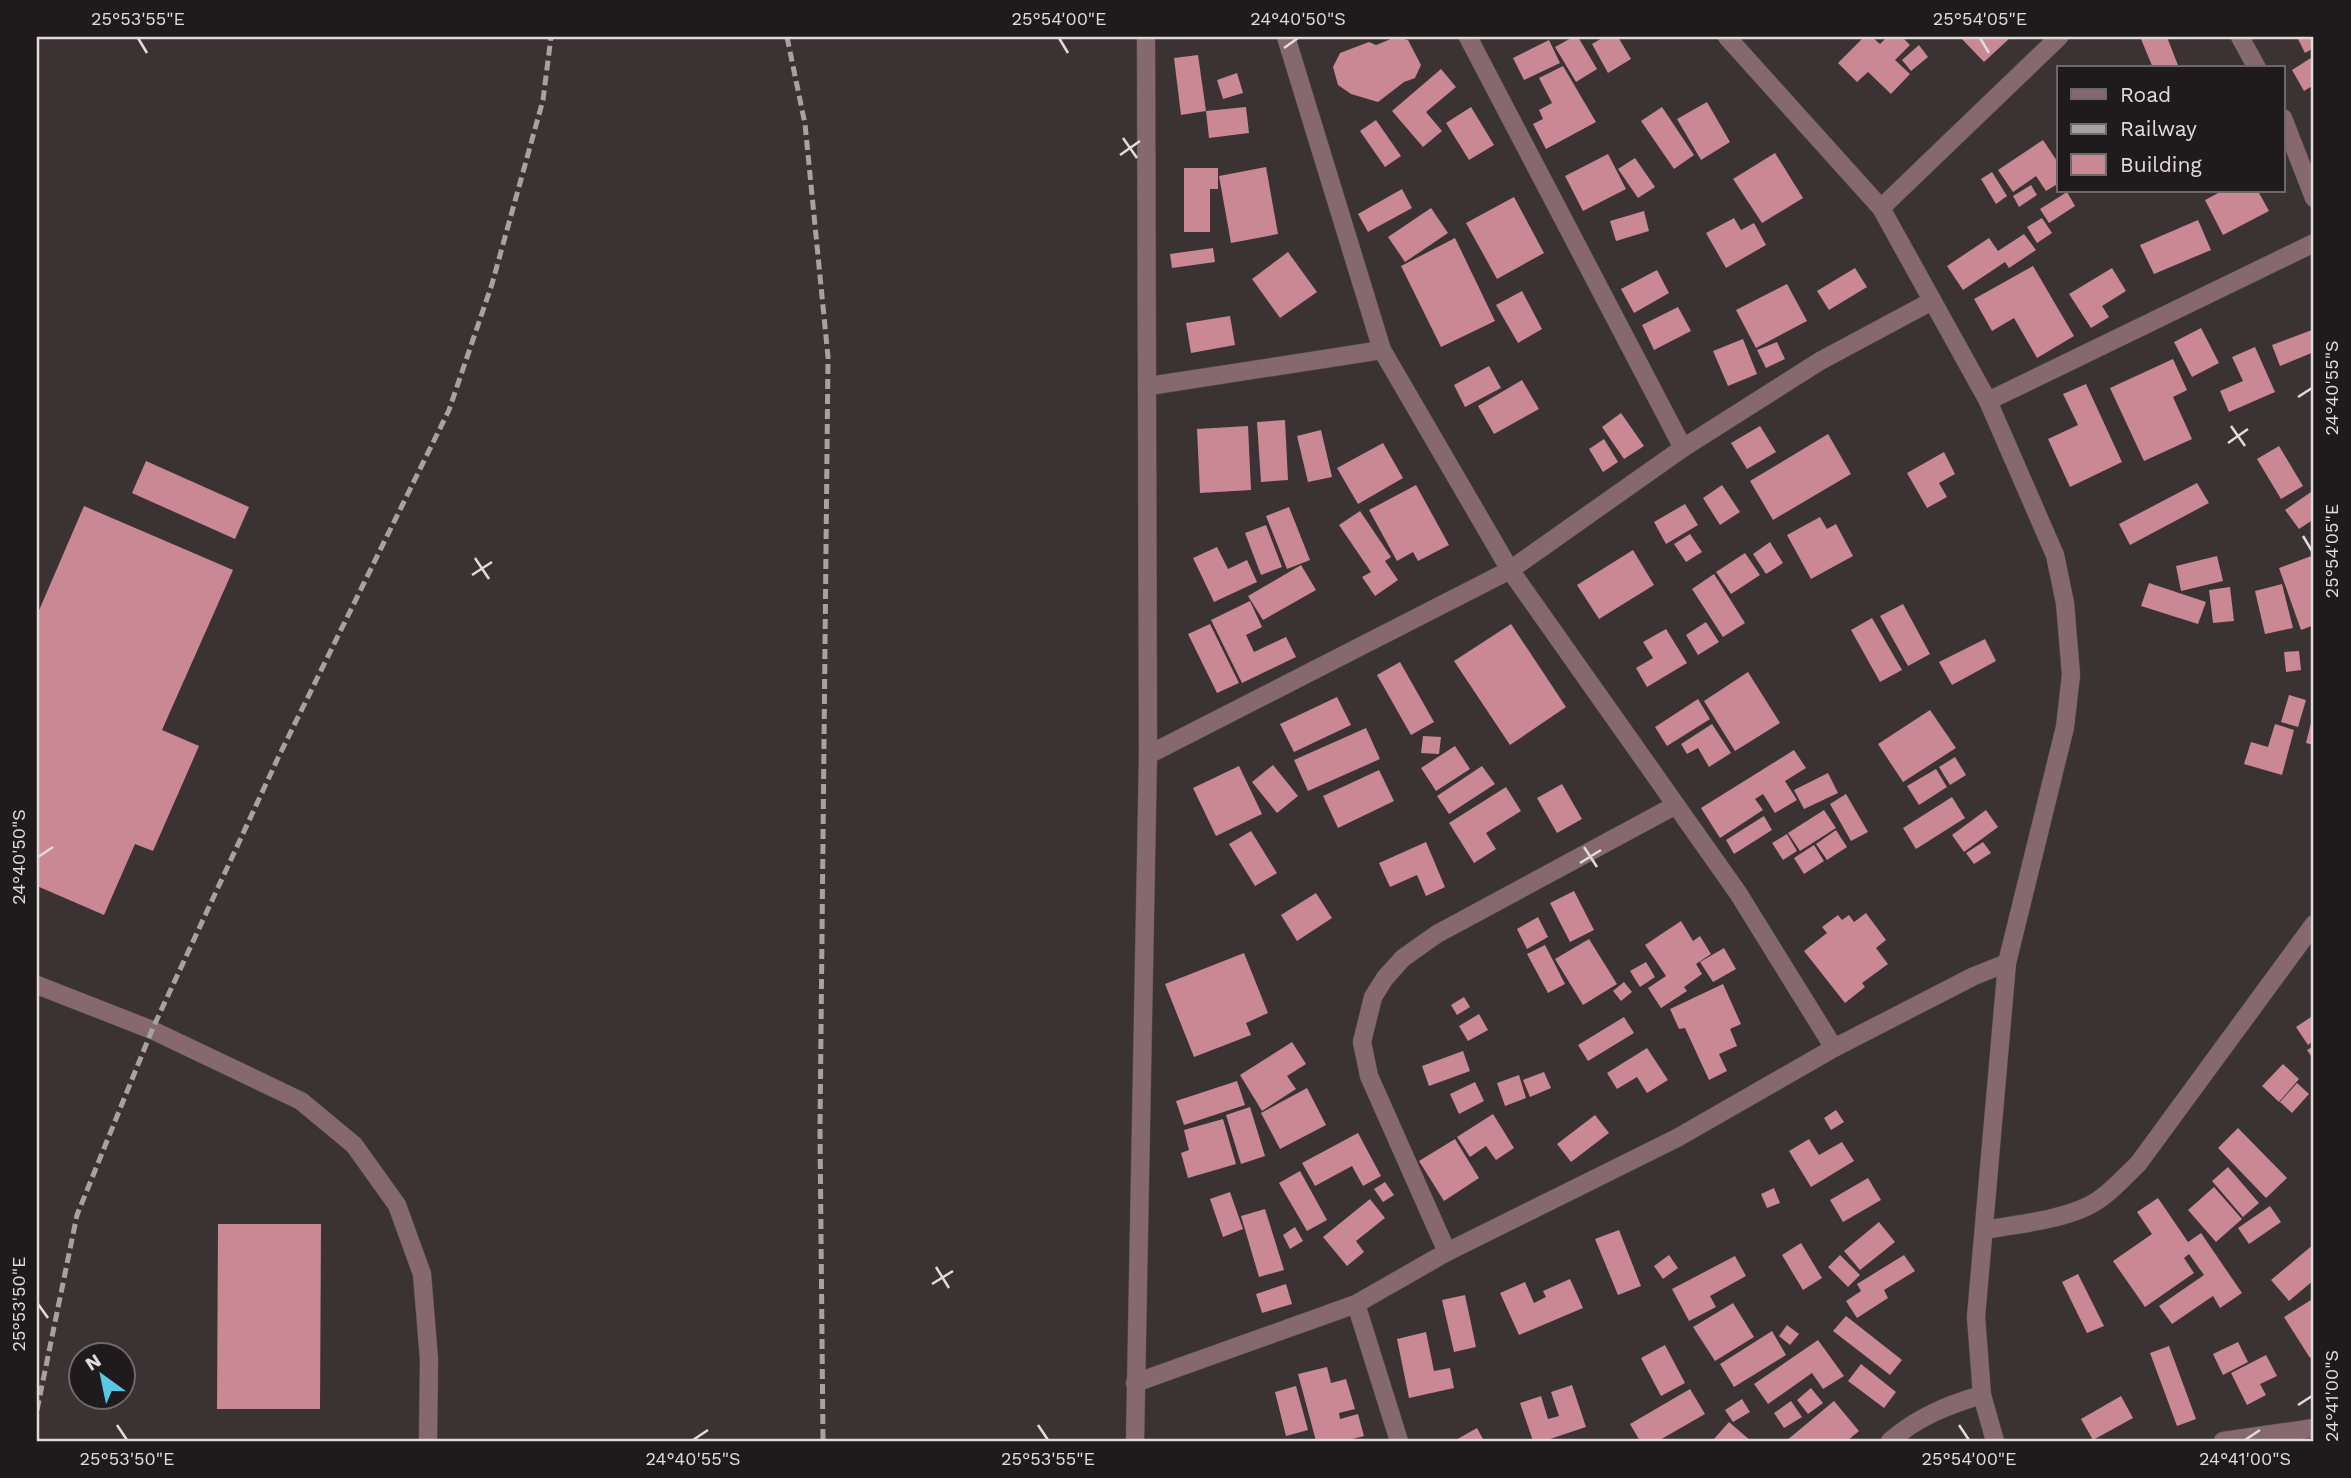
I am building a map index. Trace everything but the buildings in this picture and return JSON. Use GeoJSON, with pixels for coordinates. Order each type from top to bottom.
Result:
{"type":"FeatureCollection","features":[{"type":"Feature","properties":{"kind":"street"},"geometry":{"type":"LineString","coordinates":[[1135,1441],[1147,755],[1149,386],[1146,37]]}},
{"type":"Feature","properties":{"kind":"street"},"geometry":{"type":"LineString","coordinates":[[1286,37],[1382,350],[1510,570],[1738,893],[1833,1048]]}},
{"type":"Feature","properties":{"kind":"street"},"geometry":{"type":"LineString","coordinates":[[1468,37],[1683,448]]}},
{"type":"Feature","properties":{"kind":"street"},"geometry":{"type":"LineString","coordinates":[[1727,37],[1881,208],[1988,401],[2055,555],[2065,603],[2071,675],[2065,727],[2007,963],[1976,1317],[1982,1395],[1995,1441]]}},
{"type":"Feature","properties":{"kind":"street"},"geometry":{"type":"LineString","coordinates":[[1881,208],[2059,37]]}},
{"type":"Feature","properties":{"kind":"street"},"geometry":{"type":"LineString","coordinates":[[2240,37],[2256,66]]}},
{"type":"Feature","properties":{"kind":"street"},"geometry":{"type":"LineString","coordinates":[[2284,121],[2314,198]]}},
{"type":"Feature","properties":{"kind":"street"},"geometry":{"type":"LineString","coordinates":[[1988,401],[2314,243]]}},
{"type":"Feature","properties":{"kind":"street"},"geometry":{"type":"LineString","coordinates":[[1147,755],[1510,570],[1683,448],[1820,361],[1931,301]]}},
{"type":"Feature","properties":{"kind":"street"},"geometry":{"type":"LineString","coordinates":[[1149,386],[1382,350]]}},
{"type":"Feature","properties":{"kind":"street"},"geometry":{"type":"LineString","coordinates":[[1447,1252],[1369,1076],[1362,1042],[1373,998],[1403,958],[1437,934],[1676,805]]}},
{"type":"Feature","properties":{"kind":"street"},"geometry":{"type":"LineString","coordinates":[[1984,1230],[2062,1215],[2088,1206],[2110,1190],[2137,1164],[2314,924]]}},
{"type":"Feature","properties":{"kind":"street"},"geometry":{"type":"LineString","coordinates":[[1135,1383],[1356,1304],[1447,1252],[1677,1138],[1833,1048],[1975,976],[2007,963]]}},
{"type":"Feature","properties":{"kind":"street"},"geometry":{"type":"LineString","coordinates":[[37,985],[152,1030],[302,1101],[354,1146],[397,1205],[422,1274],[429,1359],[428,1441]]}},
{"type":"Feature","properties":{"kind":"street"},"geometry":{"type":"LineString","coordinates":[[1356,1304],[1399,1441]]}},
{"type":"Feature","properties":{"kind":"street"},"geometry":{"type":"LineString","coordinates":[[1890,1441],[1907,1427],[1942,1406],[1982,1395]]}},
{"type":"Feature","properties":{"kind":"street"},"geometry":{"type":"LineString","coordinates":[[2223,1441],[2314,1428]]}},
{"type":"Feature","properties":{"kind":"railway"},"geometry":{"type":"LineString","coordinates":[[37,1410],[77,1215],[152,1030],[278,758],[449,410],[492,284],[543,100],[551,37]]}},
{"type":"Feature","properties":{"kind":"railway"},"geometry":{"type":"LineString","coordinates":[[787,37],[805,124],[828,357],[820,1129],[823,1441]]}}]}
